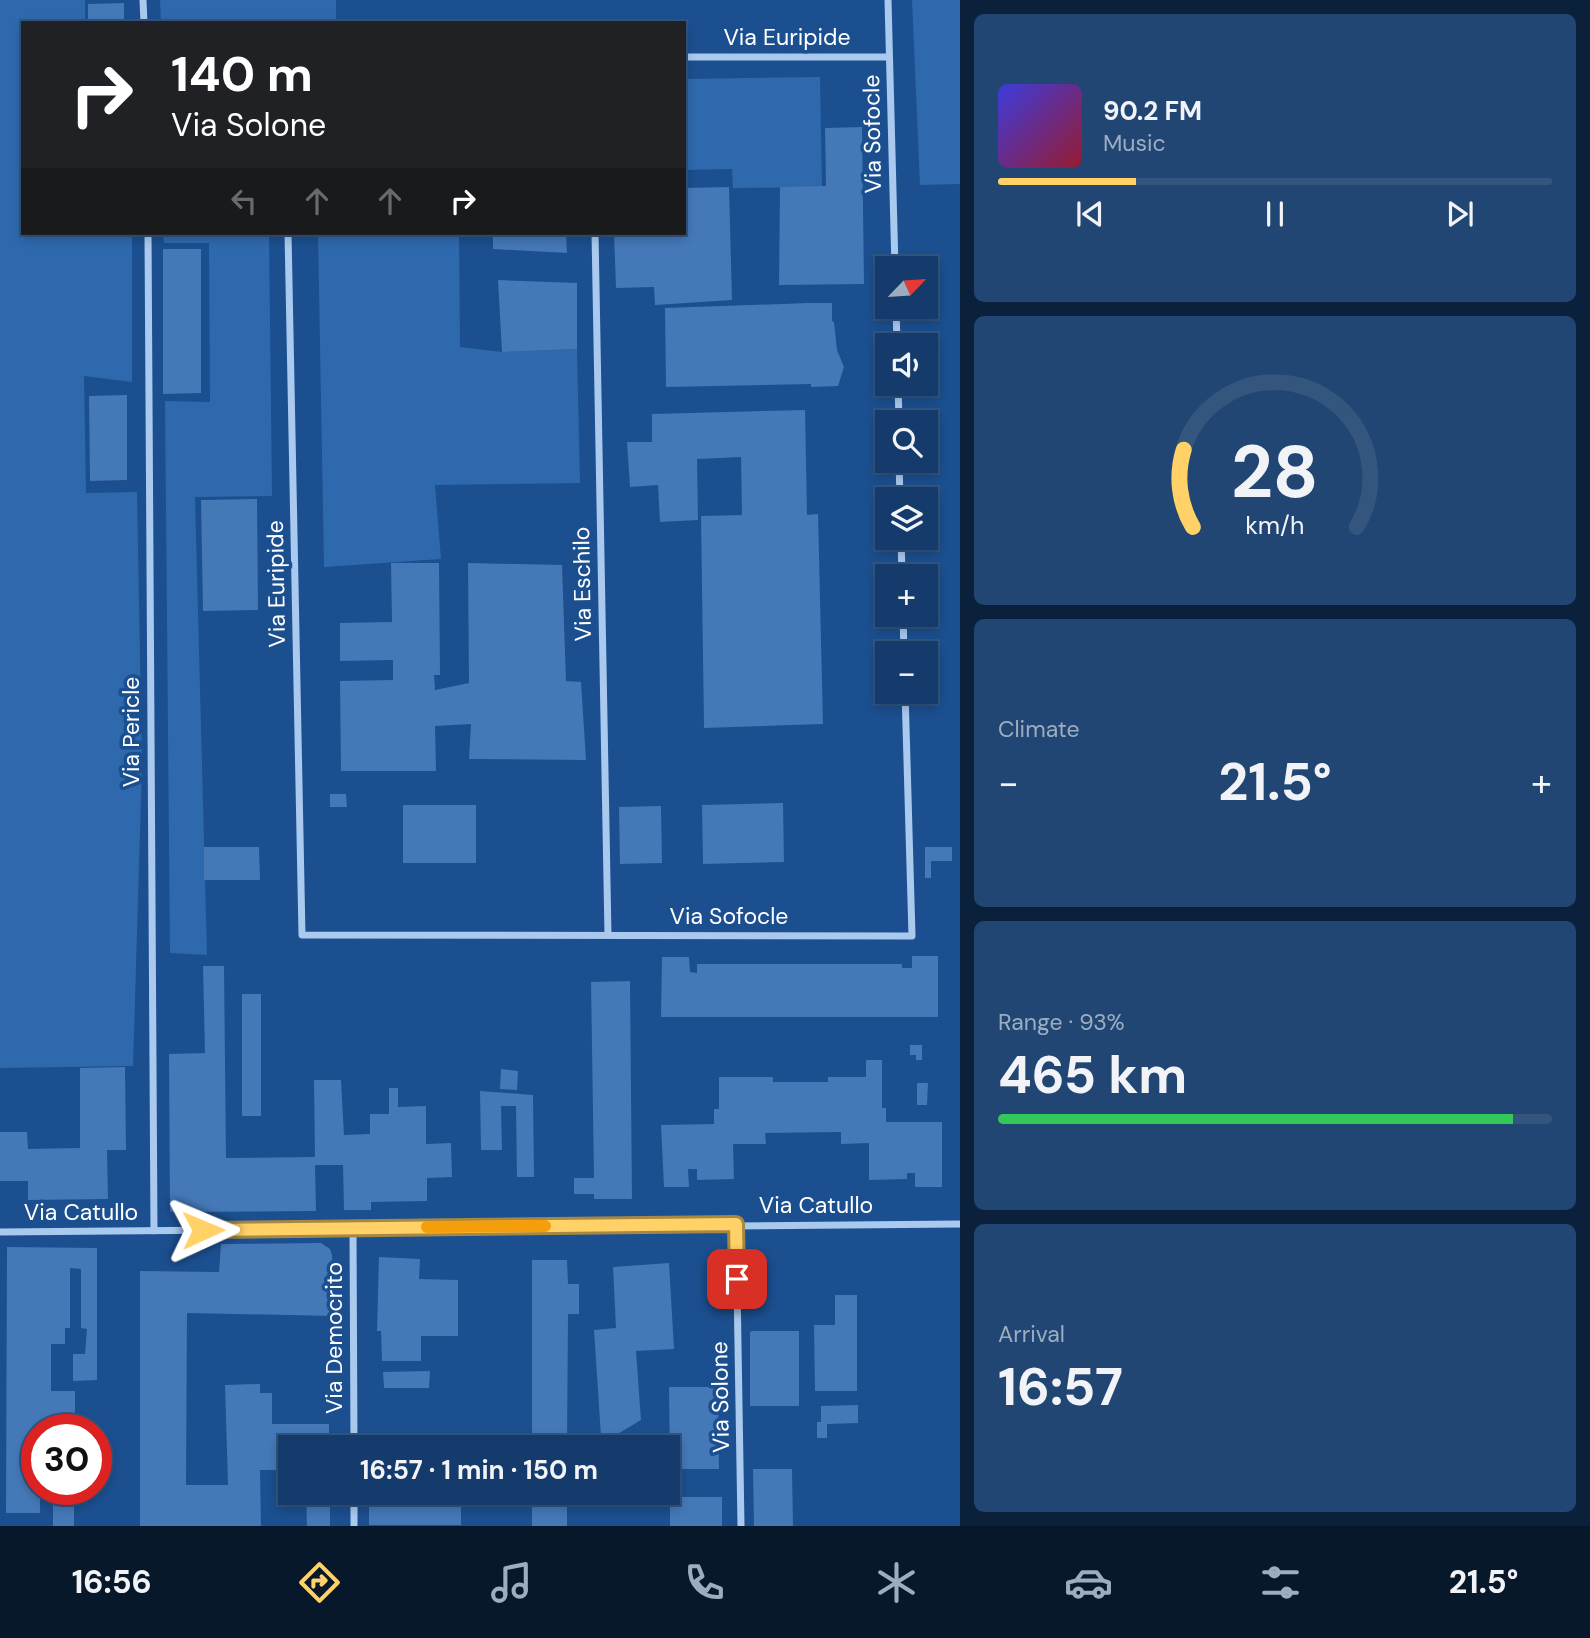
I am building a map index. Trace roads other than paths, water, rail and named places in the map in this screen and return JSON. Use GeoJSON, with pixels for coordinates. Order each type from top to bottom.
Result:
{"type":"FeatureCollection","features":[{"type":"Feature","properties":{"kind":"street"},"geometry":{"type":"LineString","coordinates":[[143,0],[144,21]]}},
{"type":"Feature","properties":{"kind":"street","name":"Via Sofocle"},"geometry":{"type":"LineString","coordinates":[[888,0],[895,256]]}},
{"type":"Feature","properties":{"kind":"street","name":"Via Euripide"},"geometry":{"type":"LineString","coordinates":[[686,57],[889,57]]}},
{"type":"Feature","properties":{"kind":"street","name":"Via Pericle"},"geometry":{"type":"LineString","coordinates":[[148,235],[154,1231]]}},
{"type":"Feature","properties":{"kind":"street","name":"Via Euripide"},"geometry":{"type":"LineString","coordinates":[[288,235],[302,935]]}},
{"type":"Feature","properties":{"kind":"street","name":"Via Eschilo"},"geometry":{"type":"LineString","coordinates":[[594,235],[607,935]]}},
{"type":"Feature","properties":{"kind":"street","name":"Via Sofocle"},"geometry":{"type":"LineString","coordinates":[[302,935],[912,936],[905,704]]}},
{"type":"Feature","properties":{"kind":"street","name":"Via Solone"},"geometry":{"type":"LineString","coordinates":[[736,1224],[741,1526]]}},
{"type":"Feature","properties":{"kind":"street","name":"Via Catullo"},"geometry":{"type":"LineString","coordinates":[[0,1232],[960,1224]]}},
{"type":"Feature","properties":{"kind":"street","name":"Via Democrito"},"geometry":{"type":"LineString","coordinates":[[353,1228],[354,1435]]}},
{"type":"Feature","properties":{"kind":"street"},"geometry":{"type":"LineString","coordinates":[[354,1505],[354,1526]]}}]}
